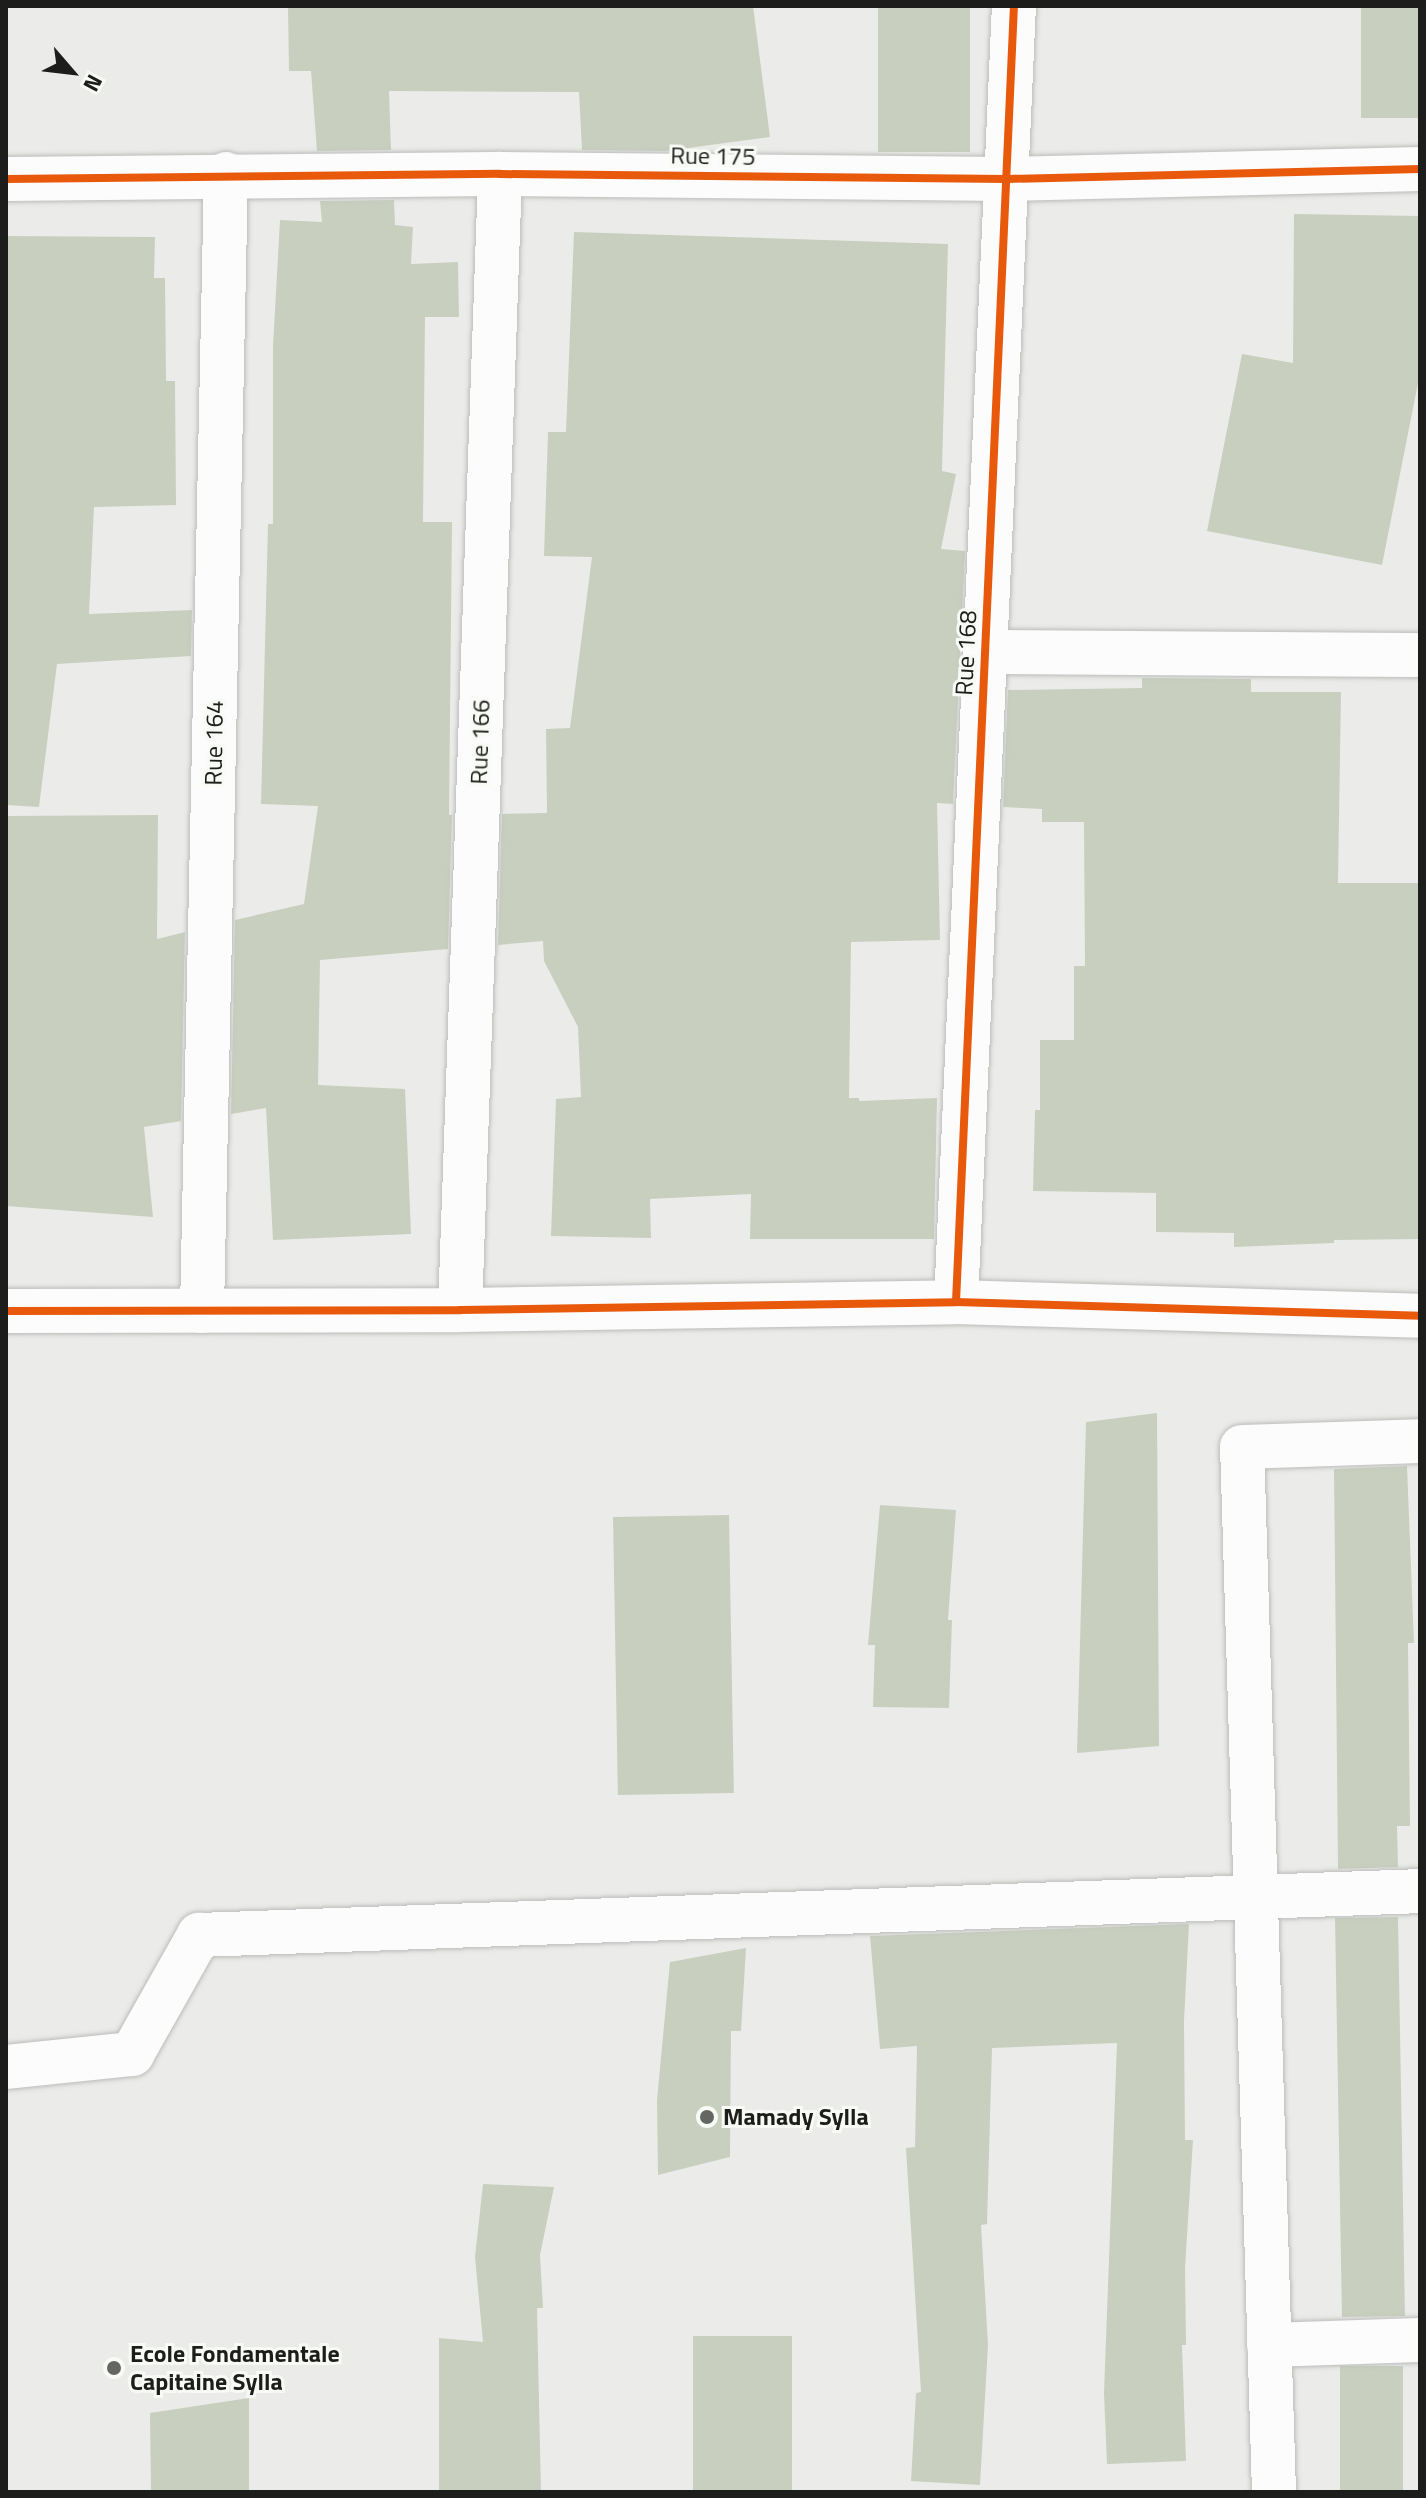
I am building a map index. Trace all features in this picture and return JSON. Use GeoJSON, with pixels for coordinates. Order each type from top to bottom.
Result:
{"type":"FeatureCollection","features":[{"type":"Feature","properties":{"kind":"street","name":"Rue 168"},"geometry":{"type":"LineString","coordinates":[[956,1302],[1014,6]]}},
{"type":"Feature","properties":{"kind":"street","name":"Rue 175"},"geometry":{"type":"LineString","coordinates":[[6,179],[226,174],[500,174],[1007,179],[1420,169]]}},
{"type":"Feature","properties":{"kind":"street","name":"Rue 164"},"geometry":{"type":"LineString","coordinates":[[202,1311],[226,174]]}},
{"type":"Feature","properties":{"kind":"street","name":"Rue 166"},"geometry":{"type":"LineString","coordinates":[[460,1310],[500,174]]}},
{"type":"Feature","properties":{"kind":"street"},"geometry":{"type":"LineString","coordinates":[[986,652],[1420,655]]}},
{"type":"Feature","properties":{"kind":"street"},"geometry":{"type":"LineString","coordinates":[[6,1311],[460,1310],[956,1302],[1420,1316]]}},
{"type":"Feature","properties":{"kind":"street"},"geometry":{"type":"LineString","coordinates":[[1274,2492],[1242,1447],[1420,1441]]}},
{"type":"Feature","properties":{"kind":"street"},"geometry":{"type":"LineString","coordinates":[[6,2067],[132,2054],[199,1935],[1420,1891]]}},
{"type":"Feature","properties":{"kind":"street"},"geometry":{"type":"LineString","coordinates":[[1269,2345],[1420,2340]]}},
{"type":"Feature","properties":{"kind":"building"},"geometry":{"type":"Polygon","coordinates":[[[288,6],[753,6],[770,137],[666,151],[582,150],[579,92],[389,91],[391,150],[317,151],[311,71],[289,71],[288,6]]]}},
{"type":"Feature","properties":{"kind":"building"},"geometry":{"type":"Polygon","coordinates":[[[878,6],[970,6],[970,152],[878,152],[878,6]]]}},
{"type":"Feature","properties":{"kind":"building"},"geometry":{"type":"Polygon","coordinates":[[[1361,6],[1420,6],[1420,118],[1361,118],[1361,6]]]}},
{"type":"Feature","properties":{"kind":"building"},"geometry":{"type":"Polygon","coordinates":[[[394,200],[395,225],[413,227],[411,264],[458,262],[459,317],[425,317],[423,522],[452,522],[449,815],[452,815],[448,949],[320,960],[318,1085],[405,1089],[411,1234],[273,1240],[266,1108],[231,1114],[235,920],[304,904],[318,806],[261,804],[268,524],[273,524],[273,346],[280,220],[322,222],[320,201],[394,200]]]}},
{"type":"Feature","properties":{"kind":"building"},"geometry":{"type":"Polygon","coordinates":[[[1294,214],[1420,216],[1420,373],[1382,565],[1207,531],[1242,354],[1293,363],[1294,214]]]}},
{"type":"Feature","properties":{"kind":"building"},"geometry":{"type":"Polygon","coordinates":[[[574,232],[948,244],[942,471],[956,474],[941,549],[965,551],[953,804],[937,803],[940,940],[851,942],[849,1098],[859,1098],[859,1101],[937,1098],[934,1239],[750,1239],[751,1194],[650,1199],[651,1238],[551,1236],[556,1099],[581,1097],[578,1027],[544,961],[543,941],[498,945],[502,814],[547,813],[546,729],[570,728],[592,557],[544,556],[548,432],[566,432],[574,232]]]}},
{"type":"Feature","properties":{"kind":"building"},"geometry":{"type":"Polygon","coordinates":[[[6,236],[155,237],[154,278],[165,278],[166,381],[175,381],[176,505],[94,507],[89,614],[192,610],[191,656],[57,664],[39,807],[6,805],[6,236]]]}},
{"type":"Feature","properties":{"kind":"building"},"geometry":{"type":"Polygon","coordinates":[[[1142,678],[1251,679],[1251,692],[1341,692],[1338,883],[1420,883],[1420,1239],[1334,1240],[1334,1243],[1234,1247],[1234,1233],[1156,1232],[1156,1193],[1033,1191],[1035,1110],[1040,1110],[1040,1040],[1074,1040],[1074,966],[1085,966],[1084,822],[1042,822],[1042,809],[1003,807],[1008,690],[1142,688],[1142,678]]]}},
{"type":"Feature","properties":{"kind":"building"},"geometry":{"type":"Polygon","coordinates":[[[158,815],[157,939],[185,932],[181,1121],[144,1127],[153,1217],[6,1206],[6,816],[158,815]]]}},
{"type":"Feature","properties":{"kind":"building"},"geometry":{"type":"Polygon","coordinates":[[[1157,1413],[1159,1746],[1077,1753],[1086,1422],[1157,1413]]]}},
{"type":"Feature","properties":{"kind":"building"},"geometry":{"type":"Polygon","coordinates":[[[1407,1466],[1414,1643],[1408,1643],[1410,1826],[1397,1826],[1398,1867],[1338,1869],[1334,1469],[1407,1466]]]}},
{"type":"Feature","properties":{"kind":"building"},"geometry":{"type":"Polygon","coordinates":[[[880,1505],[956,1510],[948,1620],[952,1620],[949,1708],[873,1707],[875,1645],[868,1645],[880,1505]]]}},
{"type":"Feature","properties":{"kind":"building"},"geometry":{"type":"Polygon","coordinates":[[[729,1515],[734,1793],[618,1795],[613,1517],[729,1515]]]}},
{"type":"Feature","properties":{"kind":"building"},"geometry":{"type":"Polygon","coordinates":[[[1398,1917],[1405,2316],[1342,2317],[1335,1918],[1398,1917]]]}},
{"type":"Feature","properties":{"kind":"building"},"geometry":{"type":"Polygon","coordinates":[[[1189,1924],[1184,2021],[1185,2140],[1193,2140],[1185,2268],[1186,2345],[1182,2345],[1186,2461],[1107,2464],[1104,2393],[1117,2043],[992,2048],[987,2224],[981,2225],[988,2345],[980,2485],[911,2481],[916,2393],[921,2392],[906,2148],[915,2147],[917,2046],[880,2049],[870,1936],[1189,1924]]]}},
{"type":"Feature","properties":{"kind":"building"},"geometry":{"type":"Polygon","coordinates":[[[746,1948],[741,2031],[731,2031],[730,2157],[658,2175],[657,2100],[670,1962],[746,1948]]]}},
{"type":"Feature","properties":{"kind":"building"},"geometry":{"type":"Polygon","coordinates":[[[483,2184],[554,2187],[540,2255],[543,2308],[537,2308],[541,2492],[439,2492],[439,2338],[483,2342],[475,2257],[483,2184]]]}},
{"type":"Feature","properties":{"kind":"building"},"geometry":{"type":"Polygon","coordinates":[[[693,2336],[792,2336],[792,2492],[693,2492],[693,2336]]]}},
{"type":"Feature","properties":{"kind":"building"},"geometry":{"type":"Polygon","coordinates":[[[1340,2366],[1403,2366],[1403,2492],[1340,2492],[1340,2366]]]}},
{"type":"Feature","properties":{"kind":"building"},"geometry":{"type":"Polygon","coordinates":[[[249,2398],[249,2492],[151,2492],[150,2413],[249,2398]]]}},
{"type":"Feature","properties":{"kind":"cycle path"},"geometry":{"type":"LineString","coordinates":[[956,1302],[1014,6]]}},
{"type":"Feature","properties":{"kind":"cycle path"},"geometry":{"type":"LineString","coordinates":[[6,179],[500,174],[1007,179],[1420,169]]}},
{"type":"Feature","properties":{"kind":"cycle path"},"geometry":{"type":"LineString","coordinates":[[6,1311],[460,1310],[956,1302],[1420,1316]]}},
{"type":"Feature","properties":{"kind":"place","name":"Mamady Sylla"},"geometry":{"type":"Point","coordinates":[707,2117]}},
{"type":"Feature","properties":{"kind":"place","name":"Ecole Fondamentale Capitaine Sylla"},"geometry":{"type":"Point","coordinates":[114,2368]}}]}
